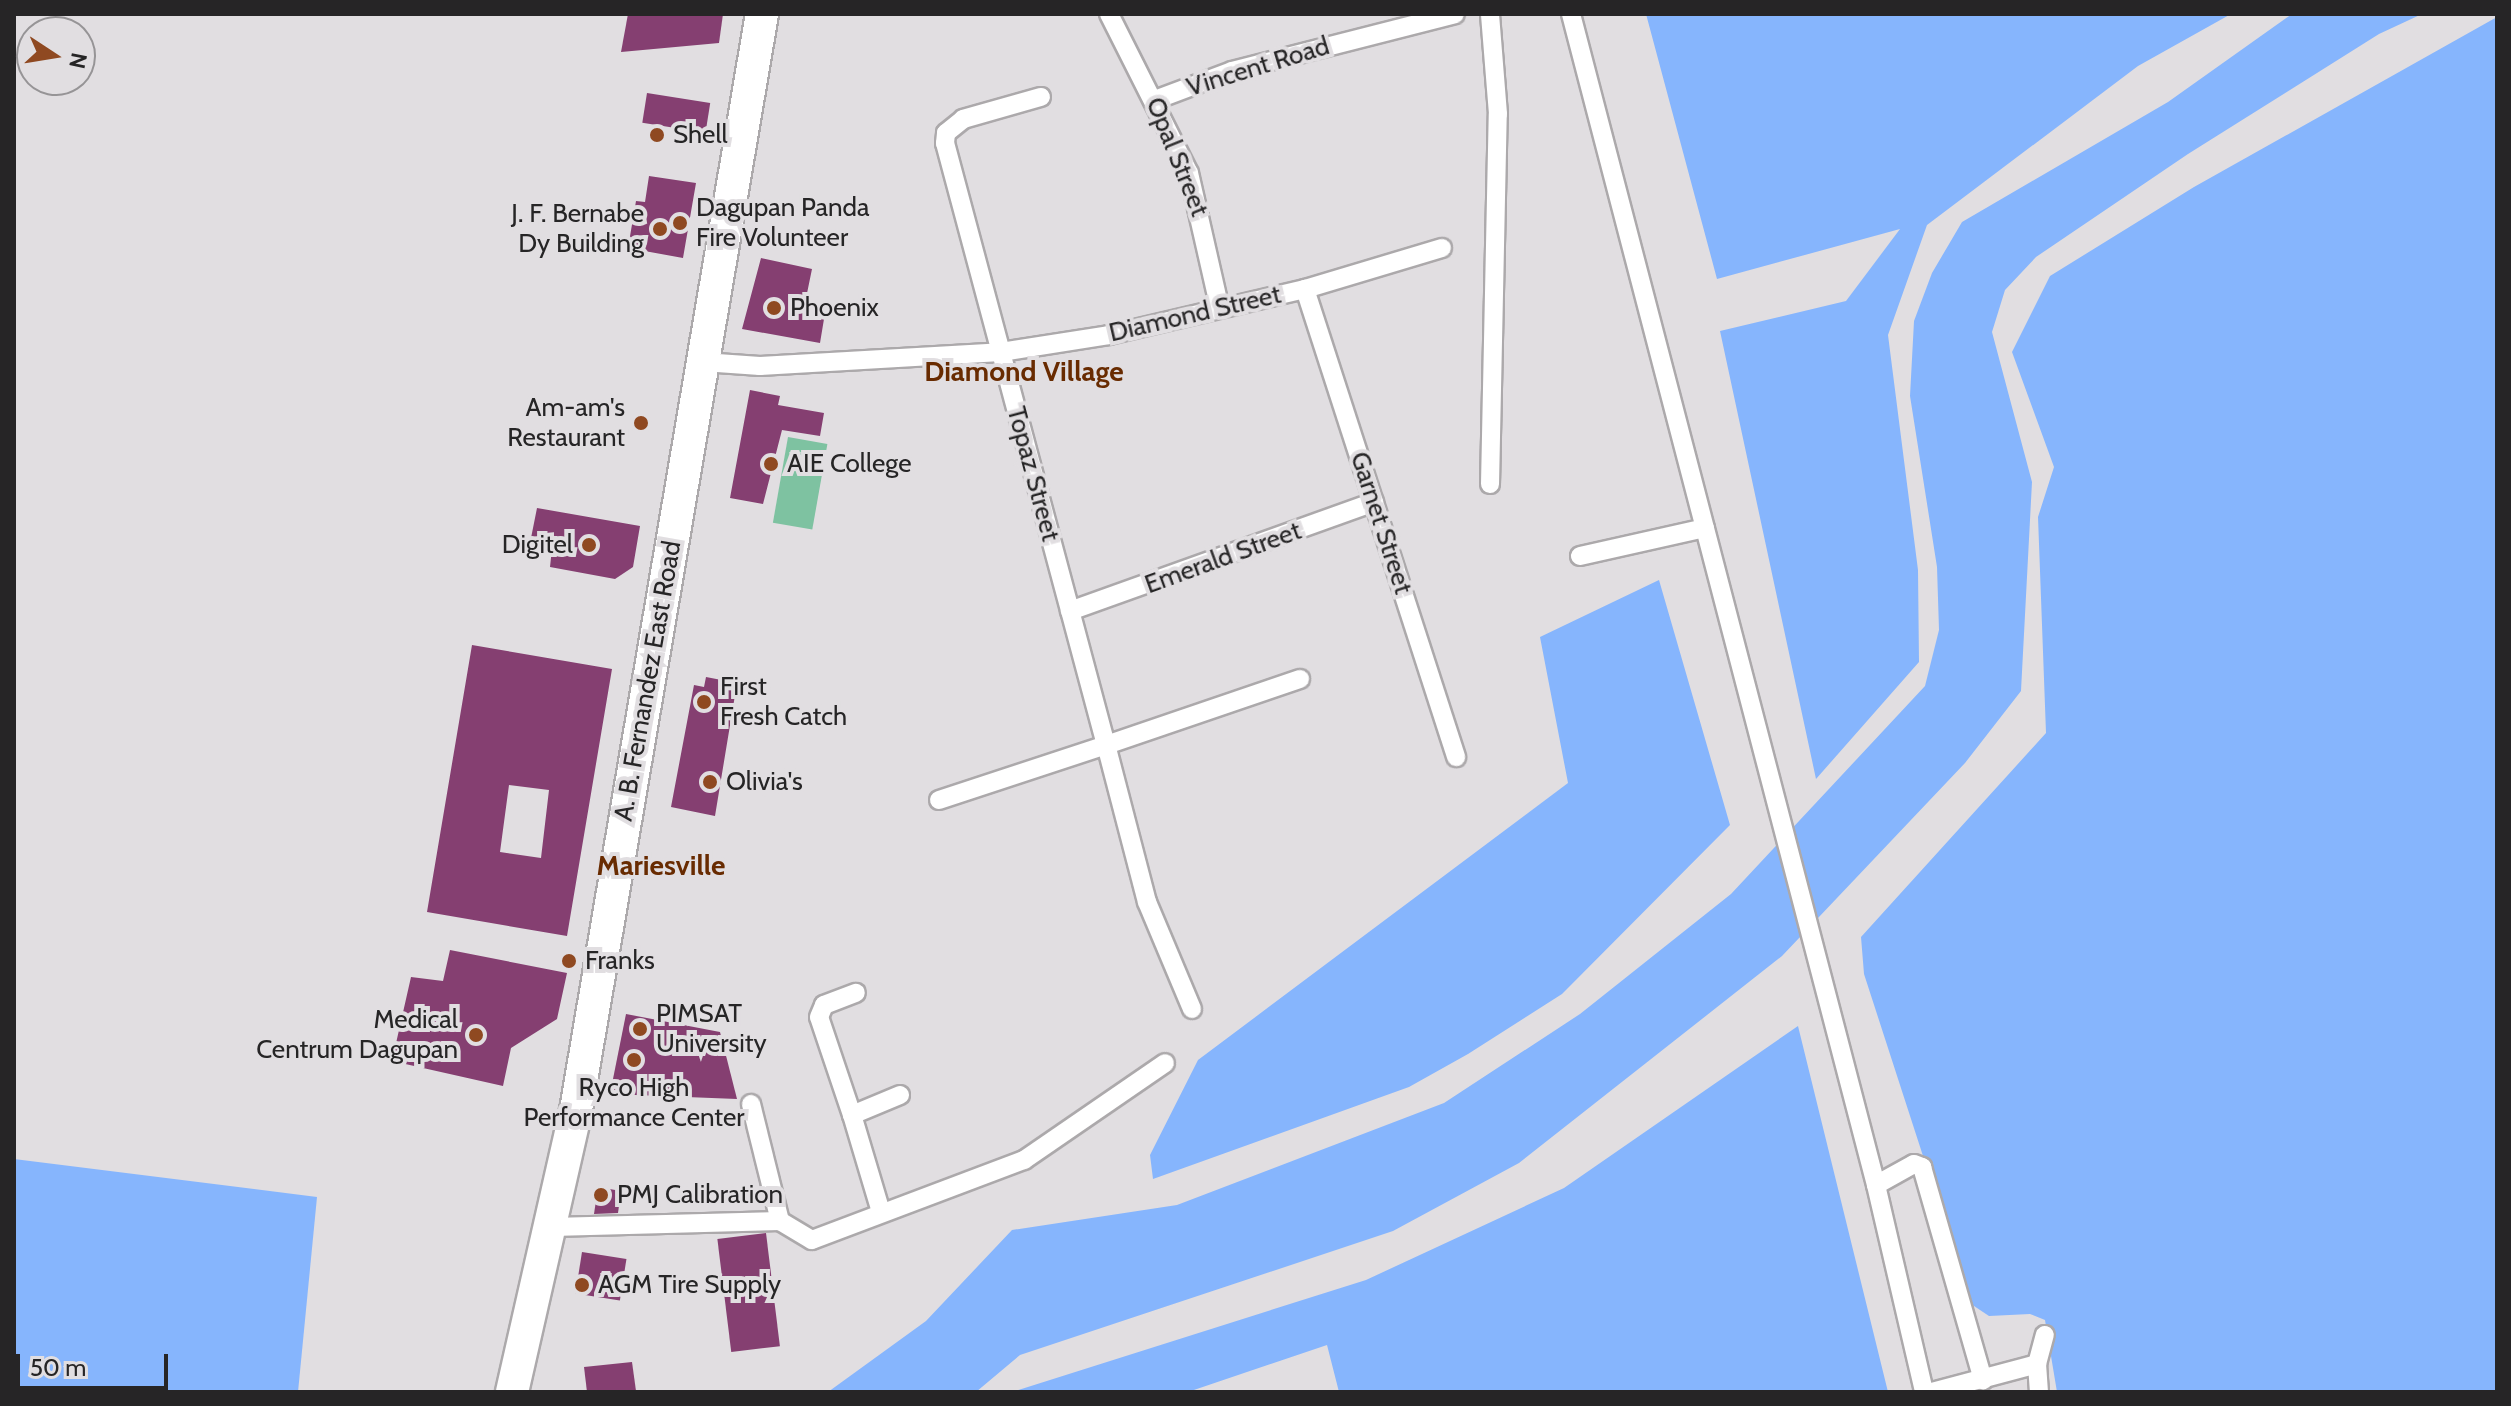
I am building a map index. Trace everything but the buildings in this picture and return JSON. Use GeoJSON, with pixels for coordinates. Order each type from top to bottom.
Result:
{"type":"FeatureCollection","features":[{"type":"Feature","properties":{"kind":"highway","name":"A. B. Fernandez East Road"},"geometry":{"type":"LineString","coordinates":[[512,1392],[552,1227],[762,14]]}},
{"type":"Feature","properties":{"kind":"street","name":"Opal Street"},"geometry":{"type":"LineString","coordinates":[[1109,14],[1155,100],[1202,213],[1220,309]]}},
{"type":"Feature","properties":{"kind":"street","name":"Vincent Road"},"geometry":{"type":"LineString","coordinates":[[1155,100],[1232,71],[1455,14]]}},
{"type":"Feature","properties":{"kind":"street"},"geometry":{"type":"LineString","coordinates":[[1490,14],[1498,114],[1490,484]]}},
{"type":"Feature","properties":{"kind":"street"},"geometry":{"type":"LineString","coordinates":[[1571,14],[1778,800],[1815,959],[1876,1185],[1924,1392]]}},
{"type":"Feature","properties":{"kind":"street","name":"Topaz Street"},"geometry":{"type":"LineString","coordinates":[[1041,97],[963,119],[946,133],[947,156],[1147,902],[1192,1009]]}},
{"type":"Feature","properties":{"kind":"street","name":"Diamond Street"},"geometry":{"type":"LineString","coordinates":[[703,362],[760,366],[1001,352],[1305,289],[1442,248]]}},
{"type":"Feature","properties":{"kind":"street","name":"Garnet Street"},"geometry":{"type":"LineString","coordinates":[[1305,289],[1456,757]]}},
{"type":"Feature","properties":{"kind":"street","name":"Emerald Street"},"geometry":{"type":"LineString","coordinates":[[1070,611],[1374,502]]}},
{"type":"Feature","properties":{"kind":"street"},"geometry":{"type":"LineString","coordinates":[[1580,556],[1705,528]]}},
{"type":"Feature","properties":{"kind":"street"},"geometry":{"type":"LineString","coordinates":[[939,800],[1300,679]]}},
{"type":"Feature","properties":{"kind":"street"},"geometry":{"type":"LineString","coordinates":[[856,993],[824,1005],[819,1017],[881,1212]]}},
{"type":"Feature","properties":{"kind":"street"},"geometry":{"type":"LineString","coordinates":[[552,1227],[780,1221],[812,1240],[881,1212],[940,1195],[1024,1160],[1165,1063]]}},
{"type":"Feature","properties":{"kind":"street"},"geometry":{"type":"LineString","coordinates":[[852,1115],[900,1095]]}},
{"type":"Feature","properties":{"kind":"street"},"geometry":{"type":"LineString","coordinates":[[751,1104],[780,1221]]}},
{"type":"Feature","properties":{"kind":"street"},"geometry":{"type":"LineString","coordinates":[[1876,1185],[1914,1164],[1922,1167],[1983,1380]]}},
{"type":"Feature","properties":{"kind":"street"},"geometry":{"type":"LineString","coordinates":[[2039,1392],[2037,1364],[2045,1335]]}},
{"type":"Feature","properties":{"kind":"street"},"geometry":{"type":"LineString","coordinates":[[1932,1392],[2037,1364]]}},
{"type":"Feature","properties":{"kind":"green space"},"geometry":{"type":"Polygon","coordinates":[[[788,437],[827,444],[812,530],[773,523],[788,437]]]}},
{"type":"Feature","properties":{"kind":"water"},"geometry":{"type":"Polygon","coordinates":[[[1646,14],[2231,14],[2138,66],[1927,225],[1888,335],[1918,570],[1919,662],[1816,779],[1720,331],[1846,301],[1900,229],[1717,279],[1646,14]]]}},
{"type":"Feature","properties":{"kind":"water"},"geometry":{"type":"Polygon","coordinates":[[[2292,14],[2422,14],[2379,34],[2188,154],[2036,257],[2005,290],[1992,332],[2032,482],[2021,691],[1965,763],[1782,956],[1519,1163],[1393,1231],[1020,1355],[976,1392],[828,1392],[926,1321],[1012,1230],[1177,1205],[1444,1103],[1580,1014],[1731,894],[1925,686],[1939,630],[1937,567],[1910,396],[1914,321],[1932,273],[1962,222],[2168,102],[2292,14]]]}},
{"type":"Feature","properties":{"kind":"water"},"geometry":{"type":"Polygon","coordinates":[[[2497,17],[2497,1392],[2057,1392],[2045,1320],[2030,1314],[1989,1316],[1971,1304],[1864,974],[1861,937],[2046,733],[2038,517],[2054,467],[2012,352],[2050,276],[2194,187],[2497,17]]]}},
{"type":"Feature","properties":{"kind":"water"},"geometry":{"type":"Polygon","coordinates":[[[1659,580],[1730,825],[1562,994],[1468,1054],[1409,1087],[1153,1179],[1150,1155],[1198,1060],[1568,783],[1540,637],[1659,580]]]}},
{"type":"Feature","properties":{"kind":"water"},"geometry":{"type":"Polygon","coordinates":[[[1798,1026],[1888,1392],[1339,1392],[1327,1345],[1188,1392],[1012,1392],[1366,1280],[1564,1188],[1798,1026]]]}},
{"type":"Feature","properties":{"kind":"water"},"geometry":{"type":"Polygon","coordinates":[[[14,1159],[317,1197],[298,1392],[14,1392],[14,1159]]]}},
{"type":"Feature","properties":{"kind":"place","name":"Shell"},"geometry":{"type":"Point","coordinates":[657,135]}},
{"type":"Feature","properties":{"kind":"place","name":"Dagupan Panda Fire Volunteer"},"geometry":{"type":"Point","coordinates":[680,223]}},
{"type":"Feature","properties":{"kind":"place","name":"J. F. Bernabe Dy Building"},"geometry":{"type":"Point","coordinates":[660,229]}},
{"type":"Feature","properties":{"kind":"place","name":"Phoenix"},"geometry":{"type":"Point","coordinates":[774,308]}},
{"type":"Feature","properties":{"kind":"place","name":"Am-am's Restaurant"},"geometry":{"type":"Point","coordinates":[641,423]}},
{"type":"Feature","properties":{"kind":"place","name":"AIE College"},"geometry":{"type":"Point","coordinates":[771,464]}},
{"type":"Feature","properties":{"kind":"place","name":"Digitel"},"geometry":{"type":"Point","coordinates":[589,545]}},
{"type":"Feature","properties":{"kind":"place","name":"First Fresh Catch"},"geometry":{"type":"Point","coordinates":[704,702]}},
{"type":"Feature","properties":{"kind":"place","name":"Olivia's"},"geometry":{"type":"Point","coordinates":[710,782]}},
{"type":"Feature","properties":{"kind":"place","name":"Franks"},"geometry":{"type":"Point","coordinates":[569,961]}},
{"type":"Feature","properties":{"kind":"place","name":"PIMSAT University"},"geometry":{"type":"Point","coordinates":[640,1029]}},
{"type":"Feature","properties":{"kind":"place","name":"Medical Centrum Dagupan"},"geometry":{"type":"Point","coordinates":[476,1035]}},
{"type":"Feature","properties":{"kind":"place","name":"Ryco High Performance Center"},"geometry":{"type":"Point","coordinates":[634,1060]}},
{"type":"Feature","properties":{"kind":"place","name":"PMJ Calibration"},"geometry":{"type":"Point","coordinates":[601,1195]}},
{"type":"Feature","properties":{"kind":"place","name":"AGM Tire Supply"},"geometry":{"type":"Point","coordinates":[582,1285]}},
{"type":"Feature","properties":{"kind":"district","name":"Diamond Village"},"geometry":{"type":"Point","coordinates":[1024,371]}},
{"type":"Feature","properties":{"kind":"district","name":"Mariesville"},"geometry":{"type":"Point","coordinates":[661,865]}}]}
